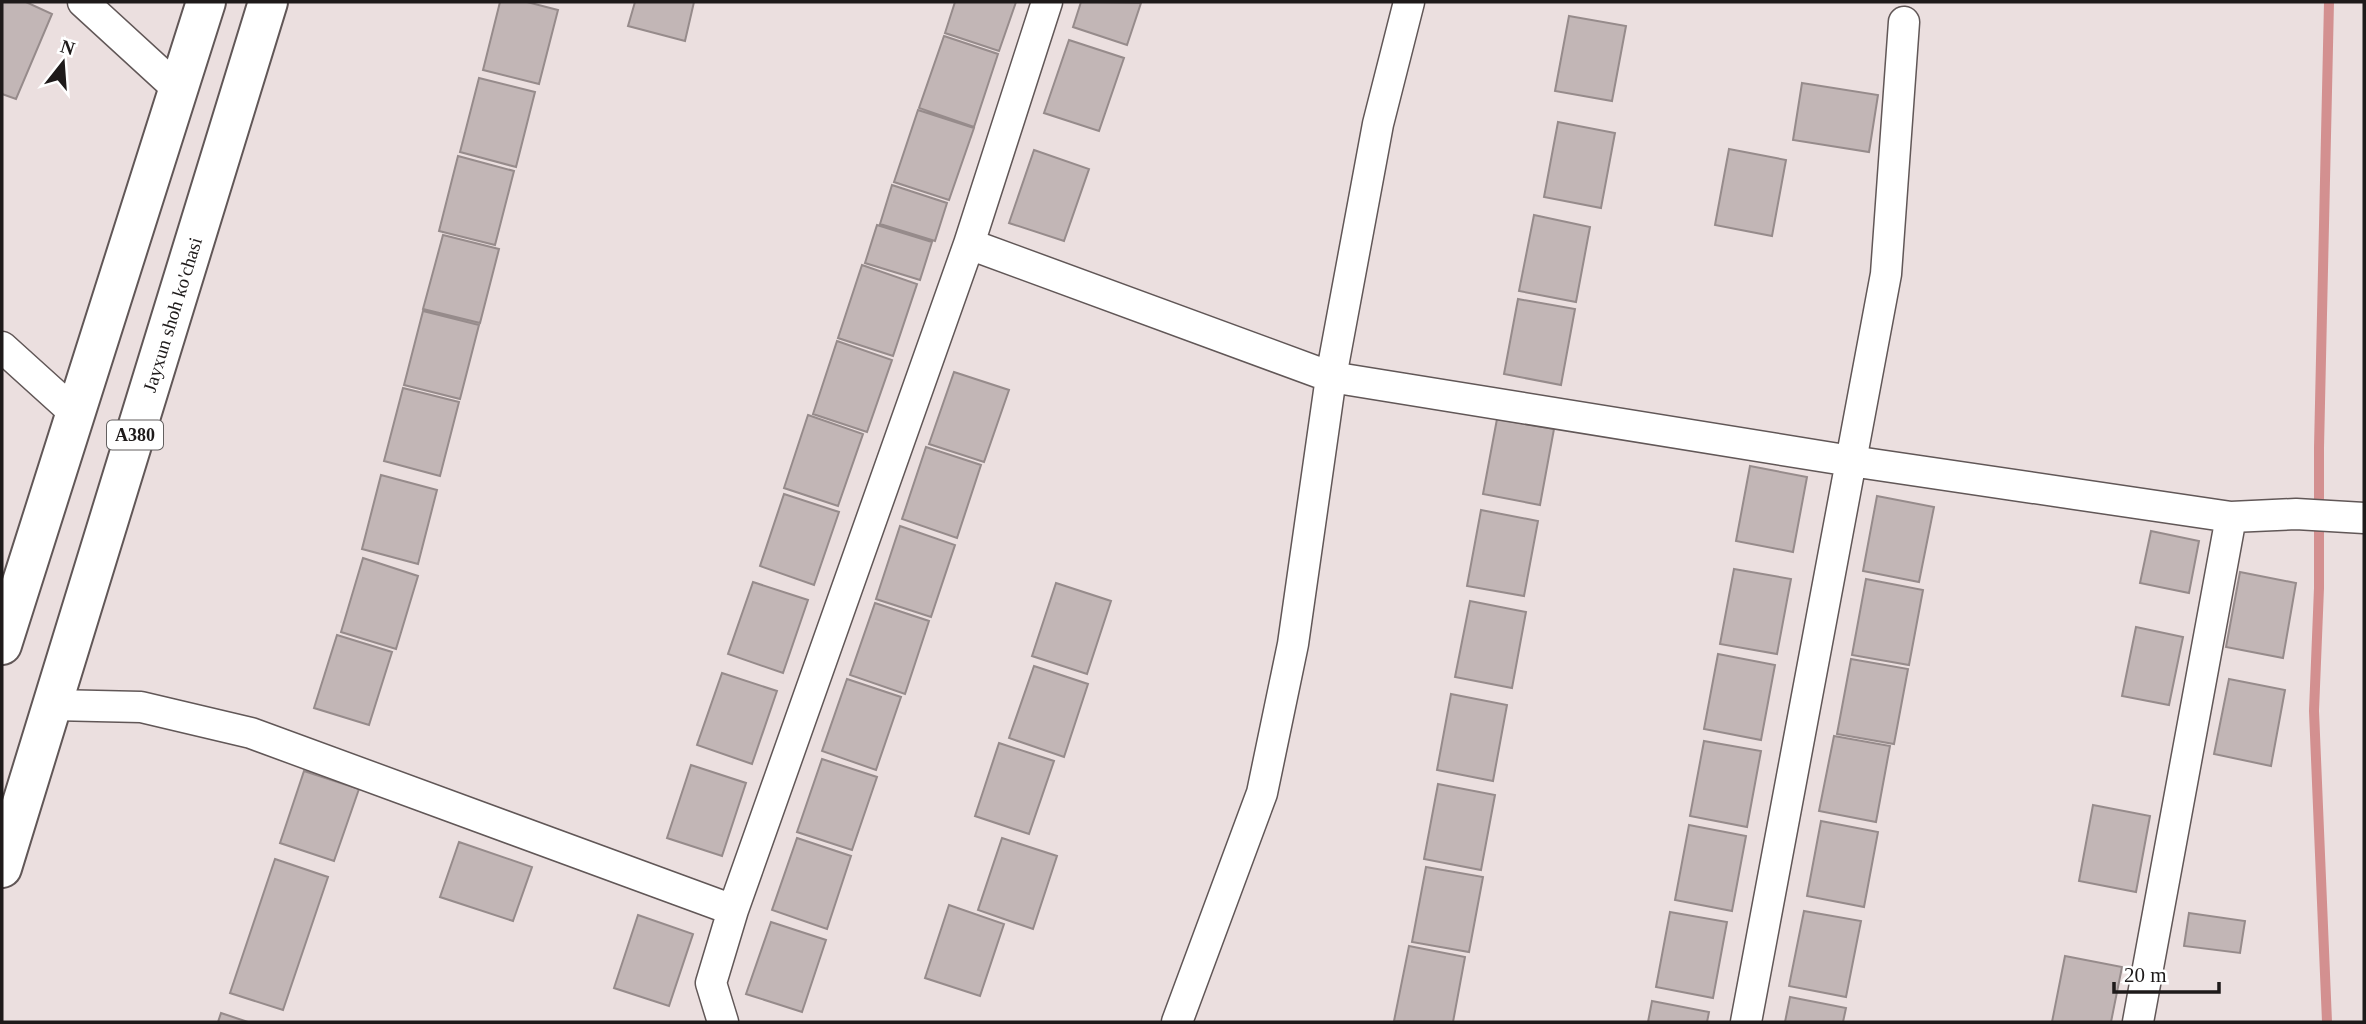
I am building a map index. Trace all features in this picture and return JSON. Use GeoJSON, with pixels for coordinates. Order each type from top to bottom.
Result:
{"type":"FeatureCollection","features":[{"type":"Feature","properties":{"kind":"highway"},"geometry":{"type":"LineString","coordinates":[[2,645],[206,2]]}},
{"type":"Feature","properties":{"kind":"highway","name":"Jayxun shoh ko'chasi"},"geometry":{"type":"LineString","coordinates":[[2,869],[268,2]]}},
{"type":"Feature","properties":{"kind":"street"},"geometry":{"type":"LineString","coordinates":[[83,2],[179,90]]}},
{"type":"Feature","properties":{"kind":"street"},"geometry":{"type":"LineString","coordinates":[[723,1022],[710,983],[733,910],[969,244],[1048,2]]}},
{"type":"Feature","properties":{"kind":"street"},"geometry":{"type":"LineString","coordinates":[[1177,1022],[1262,793],[1293,644],[1331,377],[1378,124],[1409,2]]}},
{"type":"Feature","properties":{"kind":"street"},"geometry":{"type":"LineString","coordinates":[[1746,1022],[1886,274],[1904,22]]}},
{"type":"Feature","properties":{"kind":"street"},"geometry":{"type":"LineString","coordinates":[[969,244],[1331,377],[1851,461],[2231,517],[2296,514],[2364,518]]}},
{"type":"Feature","properties":{"kind":"street"},"geometry":{"type":"LineString","coordinates":[[2,348],[75,413]]}},
{"type":"Feature","properties":{"kind":"street"},"geometry":{"type":"LineString","coordinates":[[2138,1022],[2231,517]]}},
{"type":"Feature","properties":{"kind":"street"},"geometry":{"type":"LineString","coordinates":[[53,705],[141,708],[251,733],[733,910]]}},
{"type":"Feature","properties":{"kind":"building"},"geometry":{"type":"Polygon","coordinates":[[[2,2],[26,2],[52,14],[16,99],[2,94],[2,2]]]}},
{"type":"Feature","properties":{"kind":"building"},"geometry":{"type":"Polygon","coordinates":[[[500,2],[527,2],[558,10],[539,84],[483,70],[500,2]]]}},
{"type":"Feature","properties":{"kind":"building"},"geometry":{"type":"Polygon","coordinates":[[[635,2],[694,2],[685,41],[628,26],[635,2]]]}},
{"type":"Feature","properties":{"kind":"building"},"geometry":{"type":"Polygon","coordinates":[[[955,2],[1016,2],[999,51],[945,33],[955,2]]]}},
{"type":"Feature","properties":{"kind":"building"},"geometry":{"type":"Polygon","coordinates":[[[1081,2],[1141,3],[1127,45],[1073,27],[1081,2]]]}},
{"type":"Feature","properties":{"kind":"building"},"geometry":{"type":"Polygon","coordinates":[[[1569,16],[1626,26],[1612,101],[1555,91],[1569,16]]]}},
{"type":"Feature","properties":{"kind":"building"},"geometry":{"type":"Polygon","coordinates":[[[944,36],[998,54],[974,127],[919,108],[944,36]]]}},
{"type":"Feature","properties":{"kind":"building"},"geometry":{"type":"Polygon","coordinates":[[[1069,40],[1124,58],[1099,131],[1044,113],[1069,40]]]}},
{"type":"Feature","properties":{"kind":"building"},"geometry":{"type":"Polygon","coordinates":[[[479,78],[535,92],[516,167],[460,152],[479,78]]]}},
{"type":"Feature","properties":{"kind":"building"},"geometry":{"type":"Polygon","coordinates":[[[1802,83],[1878,95],[1869,152],[1793,140],[1802,83]]]}},
{"type":"Feature","properties":{"kind":"building"},"geometry":{"type":"Polygon","coordinates":[[[918,110],[974,128],[949,200],[894,182],[918,110]]]}},
{"type":"Feature","properties":{"kind":"building"},"geometry":{"type":"Polygon","coordinates":[[[1558,122],[1615,133],[1601,208],[1544,197],[1558,122]]]}},
{"type":"Feature","properties":{"kind":"building"},"geometry":{"type":"Polygon","coordinates":[[[1729,149],[1786,160],[1772,236],[1715,225],[1729,149]]]}},
{"type":"Feature","properties":{"kind":"building"},"geometry":{"type":"Polygon","coordinates":[[[1034,150],[1089,169],[1064,241],[1009,223],[1034,150]]]}},
{"type":"Feature","properties":{"kind":"building"},"geometry":{"type":"Polygon","coordinates":[[[458,156],[514,171],[495,245],[439,231],[458,156]]]}},
{"type":"Feature","properties":{"kind":"building"},"geometry":{"type":"Polygon","coordinates":[[[892,185],[947,203],[935,241],[880,224],[892,185]]]}},
{"type":"Feature","properties":{"kind":"building"},"geometry":{"type":"Polygon","coordinates":[[[1534,215],[1590,227],[1576,302],[1519,291],[1534,215]]]}},
{"type":"Feature","properties":{"kind":"building"},"geometry":{"type":"Polygon","coordinates":[[[877,225],[932,242],[920,280],[865,263],[877,225]]]}},
{"type":"Feature","properties":{"kind":"building"},"geometry":{"type":"Polygon","coordinates":[[[443,235],[499,249],[480,323],[423,309],[443,235]]]}},
{"type":"Feature","properties":{"kind":"building"},"geometry":{"type":"Polygon","coordinates":[[[862,265],[917,284],[893,356],[838,338],[862,265]]]}},
{"type":"Feature","properties":{"kind":"building"},"geometry":{"type":"Polygon","coordinates":[[[1518,299],[1575,309],[1561,385],[1504,374],[1518,299]]]}},
{"type":"Feature","properties":{"kind":"building"},"geometry":{"type":"Polygon","coordinates":[[[423,311],[479,325],[460,399],[404,385],[423,311]]]}},
{"type":"Feature","properties":{"kind":"building"},"geometry":{"type":"Polygon","coordinates":[[[837,341],[892,360],[867,432],[813,414],[837,341]]]}},
{"type":"Feature","properties":{"kind":"building"},"geometry":{"type":"Polygon","coordinates":[[[954,372],[1009,390],[984,462],[929,444],[954,372]]]}},
{"type":"Feature","properties":{"kind":"building"},"geometry":{"type":"Polygon","coordinates":[[[403,388],[459,402],[440,476],[384,461],[403,388]]]}},
{"type":"Feature","properties":{"kind":"building"},"geometry":{"type":"Polygon","coordinates":[[[808,415],[863,434],[838,506],[784,488],[808,415]]]}},
{"type":"Feature","properties":{"kind":"building"},"geometry":{"type":"Polygon","coordinates":[[[1497,419],[1554,429],[1540,505],[1483,494],[1497,419]]]}},
{"type":"Feature","properties":{"kind":"building"},"geometry":{"type":"Polygon","coordinates":[[[926,447],[981,465],[957,538],[902,519],[926,447]]]}},
{"type":"Feature","properties":{"kind":"building"},"geometry":{"type":"Polygon","coordinates":[[[1750,466],[1807,477],[1793,552],[1736,541],[1750,466]]]}},
{"type":"Feature","properties":{"kind":"building"},"geometry":{"type":"Polygon","coordinates":[[[381,475],[437,490],[418,564],[362,549],[381,475]]]}},
{"type":"Feature","properties":{"kind":"building"},"geometry":{"type":"Polygon","coordinates":[[[784,494],[839,512],[814,585],[760,566],[784,494]]]}},
{"type":"Feature","properties":{"kind":"building"},"geometry":{"type":"Polygon","coordinates":[[[1877,496],[1934,507],[1919,582],[1863,571],[1877,496]]]}},
{"type":"Feature","properties":{"kind":"building"},"geometry":{"type":"Polygon","coordinates":[[[1481,510],[1538,521],[1524,596],[1467,586],[1481,510]]]}},
{"type":"Feature","properties":{"kind":"building"},"geometry":{"type":"Polygon","coordinates":[[[900,526],[955,545],[931,617],[876,599],[900,526]]]}},
{"type":"Feature","properties":{"kind":"building"},"geometry":{"type":"Polygon","coordinates":[[[2151,531],[2199,541],[2189,593],[2140,583],[2151,531]]]}},
{"type":"Feature","properties":{"kind":"building"},"geometry":{"type":"Polygon","coordinates":[[[363,558],[418,576],[396,649],[341,632],[363,558]]]}},
{"type":"Feature","properties":{"kind":"building"},"geometry":{"type":"Polygon","coordinates":[[[1734,569],[1791,579],[1777,654],[1720,644],[1734,569]]]}},
{"type":"Feature","properties":{"kind":"building"},"geometry":{"type":"Polygon","coordinates":[[[2240,572],[2296,583],[2283,658],[2226,647],[2240,572]]]}},
{"type":"Feature","properties":{"kind":"building"},"geometry":{"type":"Polygon","coordinates":[[[1866,579],[1923,590],[1909,665],[1852,655],[1866,579]]]}},
{"type":"Feature","properties":{"kind":"building"},"geometry":{"type":"Polygon","coordinates":[[[753,582],[808,600],[783,673],[728,654],[753,582]]]}},
{"type":"Feature","properties":{"kind":"building"},"geometry":{"type":"Polygon","coordinates":[[[1056,583],[1111,601],[1087,674],[1032,656],[1056,583]]]}},
{"type":"Feature","properties":{"kind":"building"},"geometry":{"type":"Polygon","coordinates":[[[1470,601],[1526,612],[1512,688],[1455,677],[1470,601]]]}},
{"type":"Feature","properties":{"kind":"building"},"geometry":{"type":"Polygon","coordinates":[[[875,603],[929,621],[905,694],[850,675],[875,603]]]}},
{"type":"Feature","properties":{"kind":"building"},"geometry":{"type":"Polygon","coordinates":[[[2136,627],[2183,637],[2169,705],[2122,696],[2136,627]]]}},
{"type":"Feature","properties":{"kind":"building"},"geometry":{"type":"Polygon","coordinates":[[[337,635],[392,652],[369,725],[314,708],[337,635]]]}},
{"type":"Feature","properties":{"kind":"building"},"geometry":{"type":"Polygon","coordinates":[[[1718,654],[1775,665],[1761,740],[1704,729],[1718,654]]]}},
{"type":"Feature","properties":{"kind":"building"},"geometry":{"type":"Polygon","coordinates":[[[1851,659],[1908,669],[1894,744],[1837,734],[1851,659]]]}},
{"type":"Feature","properties":{"kind":"building"},"geometry":{"type":"Polygon","coordinates":[[[1034,666],[1088,684],[1064,757],[1009,738],[1034,666]]]}},
{"type":"Feature","properties":{"kind":"building"},"geometry":{"type":"Polygon","coordinates":[[[722,673],[777,691],[752,764],[697,745],[722,673]]]}},
{"type":"Feature","properties":{"kind":"building"},"geometry":{"type":"Polygon","coordinates":[[[847,679],[901,697],[876,770],[822,751],[847,679]]]}},
{"type":"Feature","properties":{"kind":"building"},"geometry":{"type":"Polygon","coordinates":[[[2229,679],[2285,690],[2271,766],[2214,754],[2229,679]]]}},
{"type":"Feature","properties":{"kind":"building"},"geometry":{"type":"Polygon","coordinates":[[[1451,694],[1507,705],[1493,781],[1437,770],[1451,694]]]}},
{"type":"Feature","properties":{"kind":"building"},"geometry":{"type":"Polygon","coordinates":[[[1834,736],[1890,746],[1876,822],[1819,811],[1834,736]]]}},
{"type":"Feature","properties":{"kind":"building"},"geometry":{"type":"Polygon","coordinates":[[[1704,741],[1761,751],[1747,827],[1690,816],[1704,741]]]}},
{"type":"Feature","properties":{"kind":"building"},"geometry":{"type":"Polygon","coordinates":[[[999,743],[1054,761],[1029,834],[975,816],[999,743]]]}},
{"type":"Feature","properties":{"kind":"building"},"geometry":{"type":"Polygon","coordinates":[[[822,759],[877,777],[852,850],[797,832],[822,759]]]}},
{"type":"Feature","properties":{"kind":"building"},"geometry":{"type":"Polygon","coordinates":[[[691,765],[746,783],[722,856],[667,838],[691,765]]]}},
{"type":"Feature","properties":{"kind":"building"},"geometry":{"type":"Polygon","coordinates":[[[304,771],[359,789],[334,861],[280,843],[304,771]]]}},
{"type":"Feature","properties":{"kind":"building"},"geometry":{"type":"Polygon","coordinates":[[[1438,784],[1495,795],[1481,870],[1424,859],[1438,784]]]}},
{"type":"Feature","properties":{"kind":"building"},"geometry":{"type":"Polygon","coordinates":[[[2093,805],[2150,816],[2136,892],[2079,881],[2093,805]]]}},
{"type":"Feature","properties":{"kind":"building"},"geometry":{"type":"Polygon","coordinates":[[[1821,821],[1878,832],[1864,907],[1807,896],[1821,821]]]}},
{"type":"Feature","properties":{"kind":"building"},"geometry":{"type":"Polygon","coordinates":[[[1689,825],[1746,836],[1732,911],[1675,900],[1689,825]]]}},
{"type":"Feature","properties":{"kind":"building"},"geometry":{"type":"Polygon","coordinates":[[[797,838],[851,856],[827,929],[772,910],[797,838]]]}},
{"type":"Feature","properties":{"kind":"building"},"geometry":{"type":"Polygon","coordinates":[[[1002,838],[1057,856],[1033,929],[978,910],[1002,838]]]}},
{"type":"Feature","properties":{"kind":"building"},"geometry":{"type":"Polygon","coordinates":[[[459,842],[532,867],[513,921],[440,897],[459,842]]]}},
{"type":"Feature","properties":{"kind":"building"},"geometry":{"type":"Polygon","coordinates":[[[275,859],[328,877],[283,1010],[230,993],[275,859]]]}},
{"type":"Feature","properties":{"kind":"building"},"geometry":{"type":"Polygon","coordinates":[[[1426,867],[1483,877],[1469,952],[1412,942],[1426,867]]]}},
{"type":"Feature","properties":{"kind":"building"},"geometry":{"type":"Polygon","coordinates":[[[949,905],[1004,924],[980,996],[925,978],[949,905]]]}},
{"type":"Feature","properties":{"kind":"building"},"geometry":{"type":"Polygon","coordinates":[[[1804,911],[1861,921],[1846,997],[1789,986],[1804,911]]]}},
{"type":"Feature","properties":{"kind":"building"},"geometry":{"type":"Polygon","coordinates":[[[1670,912],[1727,922],[1713,998],[1656,987],[1670,912]]]}},
{"type":"Feature","properties":{"kind":"building"},"geometry":{"type":"Polygon","coordinates":[[[2189,913],[2245,921],[2240,953],[2184,946],[2189,913]]]}},
{"type":"Feature","properties":{"kind":"building"},"geometry":{"type":"Polygon","coordinates":[[[638,915],[693,934],[669,1006],[614,988],[638,915]]]}},
{"type":"Feature","properties":{"kind":"building"},"geometry":{"type":"Polygon","coordinates":[[[771,922],[826,940],[802,1012],[746,994],[771,922]]]}},
{"type":"Feature","properties":{"kind":"building"},"geometry":{"type":"Polygon","coordinates":[[[1409,946],[1465,957],[1453,1022],[1394,1021],[1409,946]]]}},
{"type":"Feature","properties":{"kind":"building"},"geometry":{"type":"Polygon","coordinates":[[[2065,956],[2122,967],[2111,1022],[2052,1022],[2065,956]]]}},
{"type":"Feature","properties":{"kind":"building"},"geometry":{"type":"Polygon","coordinates":[[[1790,997],[1846,1008],[1843,1022],[1785,1022],[1790,997]]]}},
{"type":"Feature","properties":{"kind":"building"},"geometry":{"type":"Polygon","coordinates":[[[1652,1001],[1709,1012],[1707,1022],[1648,1022],[1652,1001]]]}},
{"type":"Feature","properties":{"kind":"building"},"geometry":{"type":"Polygon","coordinates":[[[221,1013],[248,1022],[218,1022],[221,1013]]]}},
{"type":"Feature","properties":{"kind":"waterway"},"geometry":{"type":"LineString","coordinates":[[2327,1022],[2314,711],[2319,588],[2319,448],[2329,2]]}}]}
